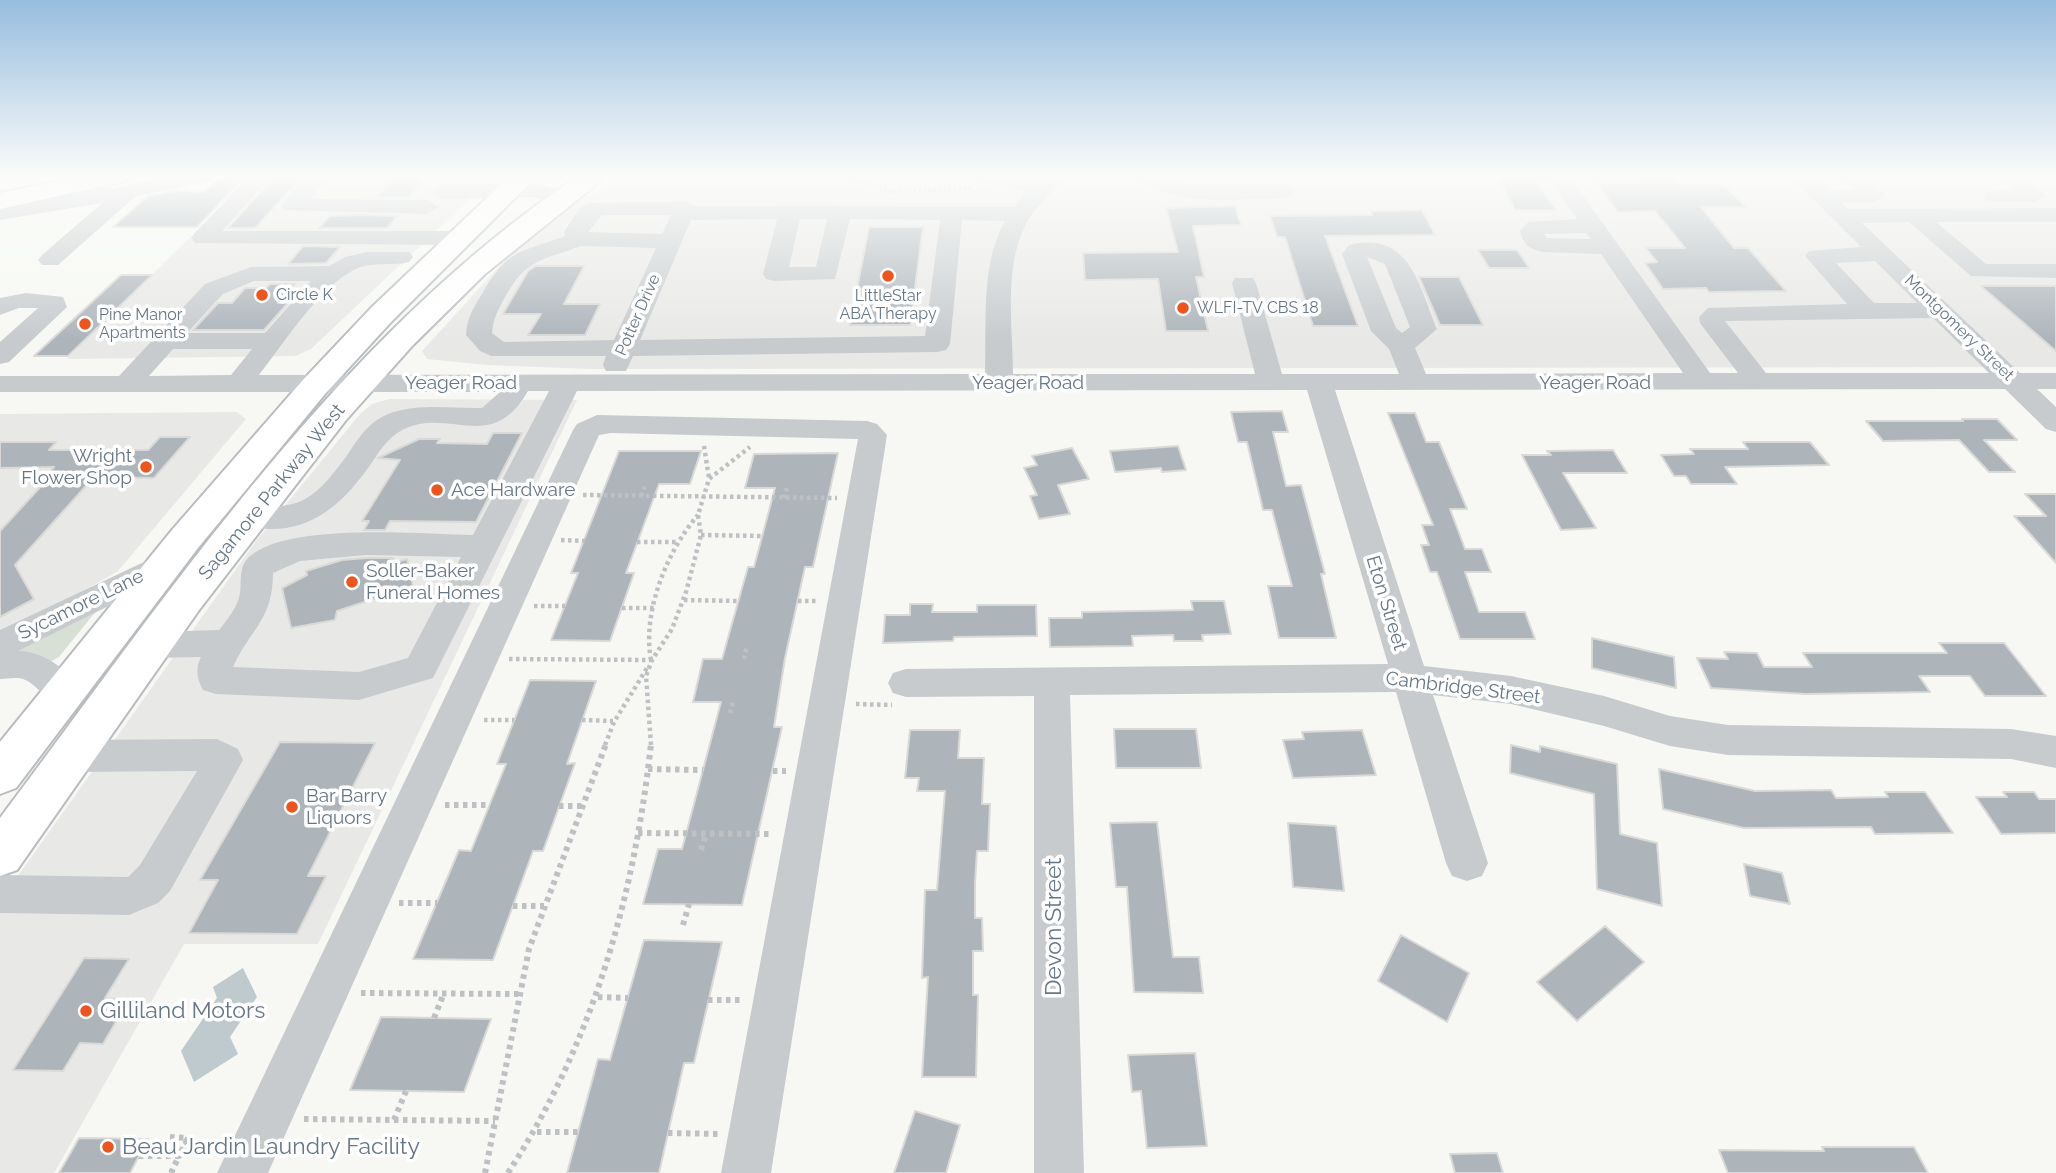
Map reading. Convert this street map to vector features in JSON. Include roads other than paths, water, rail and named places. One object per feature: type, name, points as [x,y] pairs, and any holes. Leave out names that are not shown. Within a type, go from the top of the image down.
[{"type":"main road","name":"Sagamore Parkway West","points":[[0,775],[248,459],[316,383],[468,231]]},
{"type":"main road","name":"Sagamore Parkway West","points":[[0,855],[248,517],[360,383],[457,284],[524,231]]},
{"type":"street","points":[[50,260],[74,231]]},
{"type":"street","points":[[206,231],[202,235],[203,238],[395,238],[451,247]]},
{"type":"street","points":[[395,238],[402,231]]},
{"type":"street","points":[[577,231],[578,239]]},
{"type":"street","name":"Potter Drive","points":[[608,383],[675,231]]},
{"type":"street","points":[[785,231],[775,274],[826,274],[836,231]]},
{"type":"street","points":[[671,241],[578,239],[519,261],[508,270],[480,319],[480,335],[489,345],[500,349],[937,344],[950,231]]},
{"type":"street","points":[[999,383],[1003,261],[1012,231]]},
{"type":"street","points":[[1532,231],[1534,240],[1542,245],[1607,247]]},
{"type":"street","points":[[1596,231],[1703,383]]},
{"type":"street","name":"Montgomery Street","points":[[1857,231],[2056,423]]},
{"type":"street","points":[[1931,231],[1980,271],[2056,271]]},
{"type":"street","points":[[239,383],[314,292],[343,268],[370,239]]},
{"type":"street","points":[[127,383],[214,289],[251,274],[343,268],[451,247]]},
{"type":"street","points":[[1867,311],[1817,260],[1817,256],[1950,247]]},
{"type":"street","points":[[1244,283],[1271,383]]},
{"type":"street","points":[[0,307],[15,301],[54,302],[54,307],[0,356]]},
{"type":"street","points":[[1759,382],[1713,323],[1713,317],[1717,313],[1939,310]]},
{"type":"street","points":[[166,341],[274,341]]},
{"type":"street","points":[[1401,346],[1416,382]]},
{"type":"street","name":"Yeager Road","points":[[0,384],[2056,381]]},
{"type":"street","points":[[248,517],[285,518],[315,509],[332,497],[376,436],[393,423],[412,418],[485,417],[495,414],[508,402],[519,383]]},
{"type":"street","points":[[485,546],[306,547],[274,557],[260,565],[255,575],[258,590],[215,664],[216,680],[352,686],[412,671],[426,660],[485,546],[567,383]]},
{"type":"street","points":[[714,425],[745,383]]},
{"type":"street","name":"Eton Street","points":[[1319,383],[1467,863]]},
{"type":"street","points":[[255,1145],[577,445],[587,430],[597,424],[771,425],[867,429],[873,435],[873,447],[746,1173]]},
{"type":"street","name":"Sycamore Lane","points":[[0,645],[163,565]]},
{"type":"street","points":[[152,645],[229,643]]},
{"type":"street","name":"Sycamore Lane","points":[[0,665],[30,665],[63,692]]},
{"type":"street","name":"Cambridge Street","points":[[905,683],[1409,678],[1511,690],[1604,711],[1670,731],[1728,740],[2011,744],[2056,752]]},
{"type":"street","name":"Devon Street","points":[[1052,681],[1059,1173]]},
{"type":"street","points":[[0,894],[129,895],[143,890],[155,878],[224,760],[217,755],[72,756]]},
{"type":"place","name":"LittleStar ABA Therapy","points":[[888,276]]},
{"type":"place","name":"Circle K","points":[[262,295]]},
{"type":"place","name":"WLFI-TV CBS 18","points":[[1183,308]]},
{"type":"place","name":"Pine Manor Apartments","points":[[85,324]]},
{"type":"place","name":"Wright Flower Shop","points":[[146,467]]},
{"type":"place","name":"Ace Hardware","points":[[437,490]]},
{"type":"place","name":"Soller-Baker Funeral Homes","points":[[352,582]]},
{"type":"place","name":"Bar Barry Liquors","points":[[292,807]]},
{"type":"place","name":"Gilliland Motors","points":[[86,1011]]},
{"type":"place","name":"Beau Jardin Laundry Facility","points":[[108,1147]]}]
